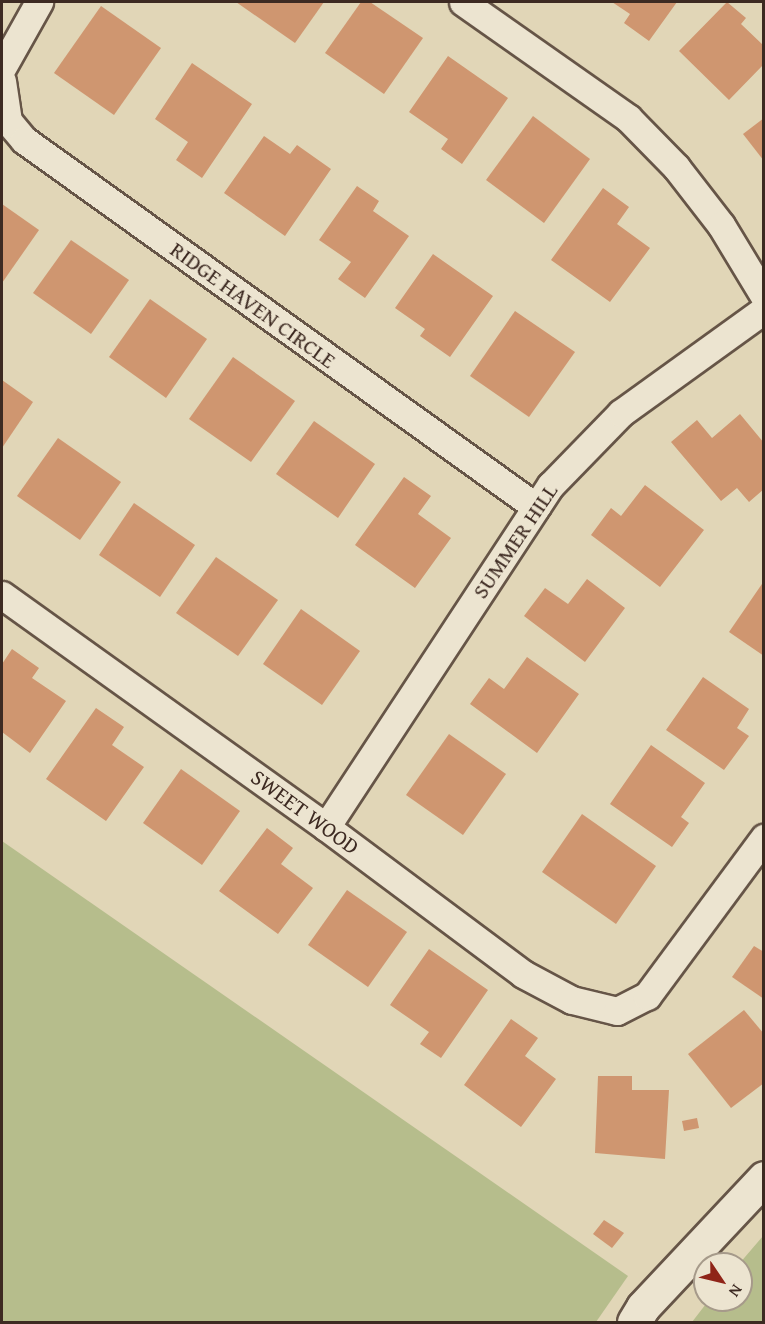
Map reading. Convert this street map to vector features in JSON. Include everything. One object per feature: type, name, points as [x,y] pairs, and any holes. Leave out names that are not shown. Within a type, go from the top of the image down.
[{"type":"street","points":[[2,68],[39,2]]},
{"type":"street","points":[[463,2],[628,118],[676,167],[721,225],[764,296]]},
{"type":"street","name":"RIDGE HAVEN CIRCLE","points":[[2,81],[8,121],[24,140],[536,507]]},
{"type":"street","name":"SUMMER HILL","points":[[326,826],[551,485],[621,413],[764,310]]},
{"type":"street","name":"SWEET WOOD","points":[[2,595],[326,826],[523,974],[572,1000],[617,1011],[647,996],[764,838]]},
{"type":"street","points":[[634,1323],[643,1307],[764,1178]]},
{"type":"green space","points":[[2,841],[628,1276],[596,1322],[2,1322]]},
{"type":"green space","points":[[763,1236],[763,1322],[692,1322],[700,1312],[753,1312],[753,1252],[749,1252]]},
{"type":"building","points":[[236,2],[324,2],[295,43]]},
{"type":"building","points":[[361,2],[370,2],[423,38],[384,94],[325,53]]},
{"type":"building","points":[[612,2],[677,2],[649,41],[624,23],[630,14]]},
{"type":"building","points":[[727,2],[746,18],[741,24],[764,46],[764,64],[729,100],[679,51]]},
{"type":"building","points":[[101,6],[161,48],[114,115],[54,73]]},
{"type":"building","points":[[448,56],[508,98],[462,164],[441,149],[448,139],[409,112]]},
{"type":"building","points":[[192,63],[252,104],[202,178],[176,160],[188,142],[155,119]]},
{"type":"building","points":[[533,116],[590,159],[544,223],[486,180]]},
{"type":"building","points":[[764,118],[764,161],[743,134]]},
{"type":"building","points":[[264,136],[290,154],[297,145],[331,169],[285,236],[224,193]]},
{"type":"building","points":[[357,186],[379,201],[373,211],[409,236],[365,298],[338,279],[351,262],[319,240]]},
{"type":"building","points":[[603,188],[629,207],[617,224],[650,248],[610,302],[551,260]]},
{"type":"building","points":[[2,204],[39,230],[2,283]]},
{"type":"building","points":[[71,240],[129,280],[91,334],[33,293]]},
{"type":"building","points":[[433,254],[493,296],[450,357],[420,336],[425,329],[395,308]]},
{"type":"building","points":[[150,299],[207,339],[166,398],[109,357]]},
{"type":"building","points":[[515,311],[575,352],[529,417],[470,376]]},
{"type":"building","points":[[233,357],[295,401],[251,462],[189,419]]},
{"type":"building","points":[[2,380],[33,402],[2,448]]},
{"type":"building","points":[[740,414],[764,443],[764,489],[749,502],[737,488],[721,501],[671,442],[697,420],[712,438]]},
{"type":"building","points":[[314,421],[375,464],[338,518],[276,474]]},
{"type":"building","points":[[58,438],[121,482],[80,540],[17,496]]},
{"type":"building","points":[[404,477],[431,496],[418,514],[451,538],[415,588],[355,545]]},
{"type":"building","points":[[645,485],[704,530],[660,587],[591,535],[611,508],[621,516]]},
{"type":"building","points":[[134,503],[195,545],[160,597],[99,555]]},
{"type":"building","points":[[216,557],[278,600],[238,656],[176,613]]},
{"type":"building","points":[[587,579],[625,608],[585,662],[524,616],[545,588],[568,604]]},
{"type":"building","points":[[764,581],[764,656],[729,632]]},
{"type":"building","points":[[301,609],[360,651],[322,705],[263,664]]},
{"type":"building","points":[[12,649],[39,668],[32,678],[66,701],[30,753],[2,732],[2,664]]},
{"type":"building","points":[[527,657],[579,694],[537,753],[470,704],[489,678],[504,689]]},
{"type":"building","points":[[703,677],[749,709],[737,728],[749,736],[724,770],[666,730]]},
{"type":"building","points":[[96,708],[124,727],[112,745],[144,767],[106,821],[46,779]]},
{"type":"building","points":[[449,734],[506,774],[463,835],[406,795]]},
{"type":"building","points":[[651,745],[705,783],[681,817],[689,823],[672,847],[610,804]]},
{"type":"building","points":[[181,769],[240,811],[202,865],[143,823]]},
{"type":"building","points":[[582,814],[656,866],[616,924],[542,872]]},
{"type":"building","points":[[267,828],[293,848],[281,864],[313,888],[278,934],[219,891]]},
{"type":"building","points":[[347,890],[407,932],[368,987],[308,945]]},
{"type":"building","points":[[754,946],[764,952],[764,999],[732,977]]},
{"type":"building","points":[[429,949],[488,990],[441,1058],[420,1044],[429,1032],[390,1005]]},
{"type":"building","points":[[744,1010],[764,1034],[764,1083],[731,1108],[688,1054]]},
{"type":"building","points":[[511,1019],[538,1038],[525,1056],[556,1079],[521,1127],[464,1085]]},
{"type":"building","points":[[598,1076],[632,1076],[632,1090],[669,1090],[665,1159],[595,1153]]},
{"type":"building","points":[[697,1118],[699,1128],[684,1131],[682,1121]]},
{"type":"building","points":[[604,1220],[624,1233],[612,1248],[593,1234]]}]
